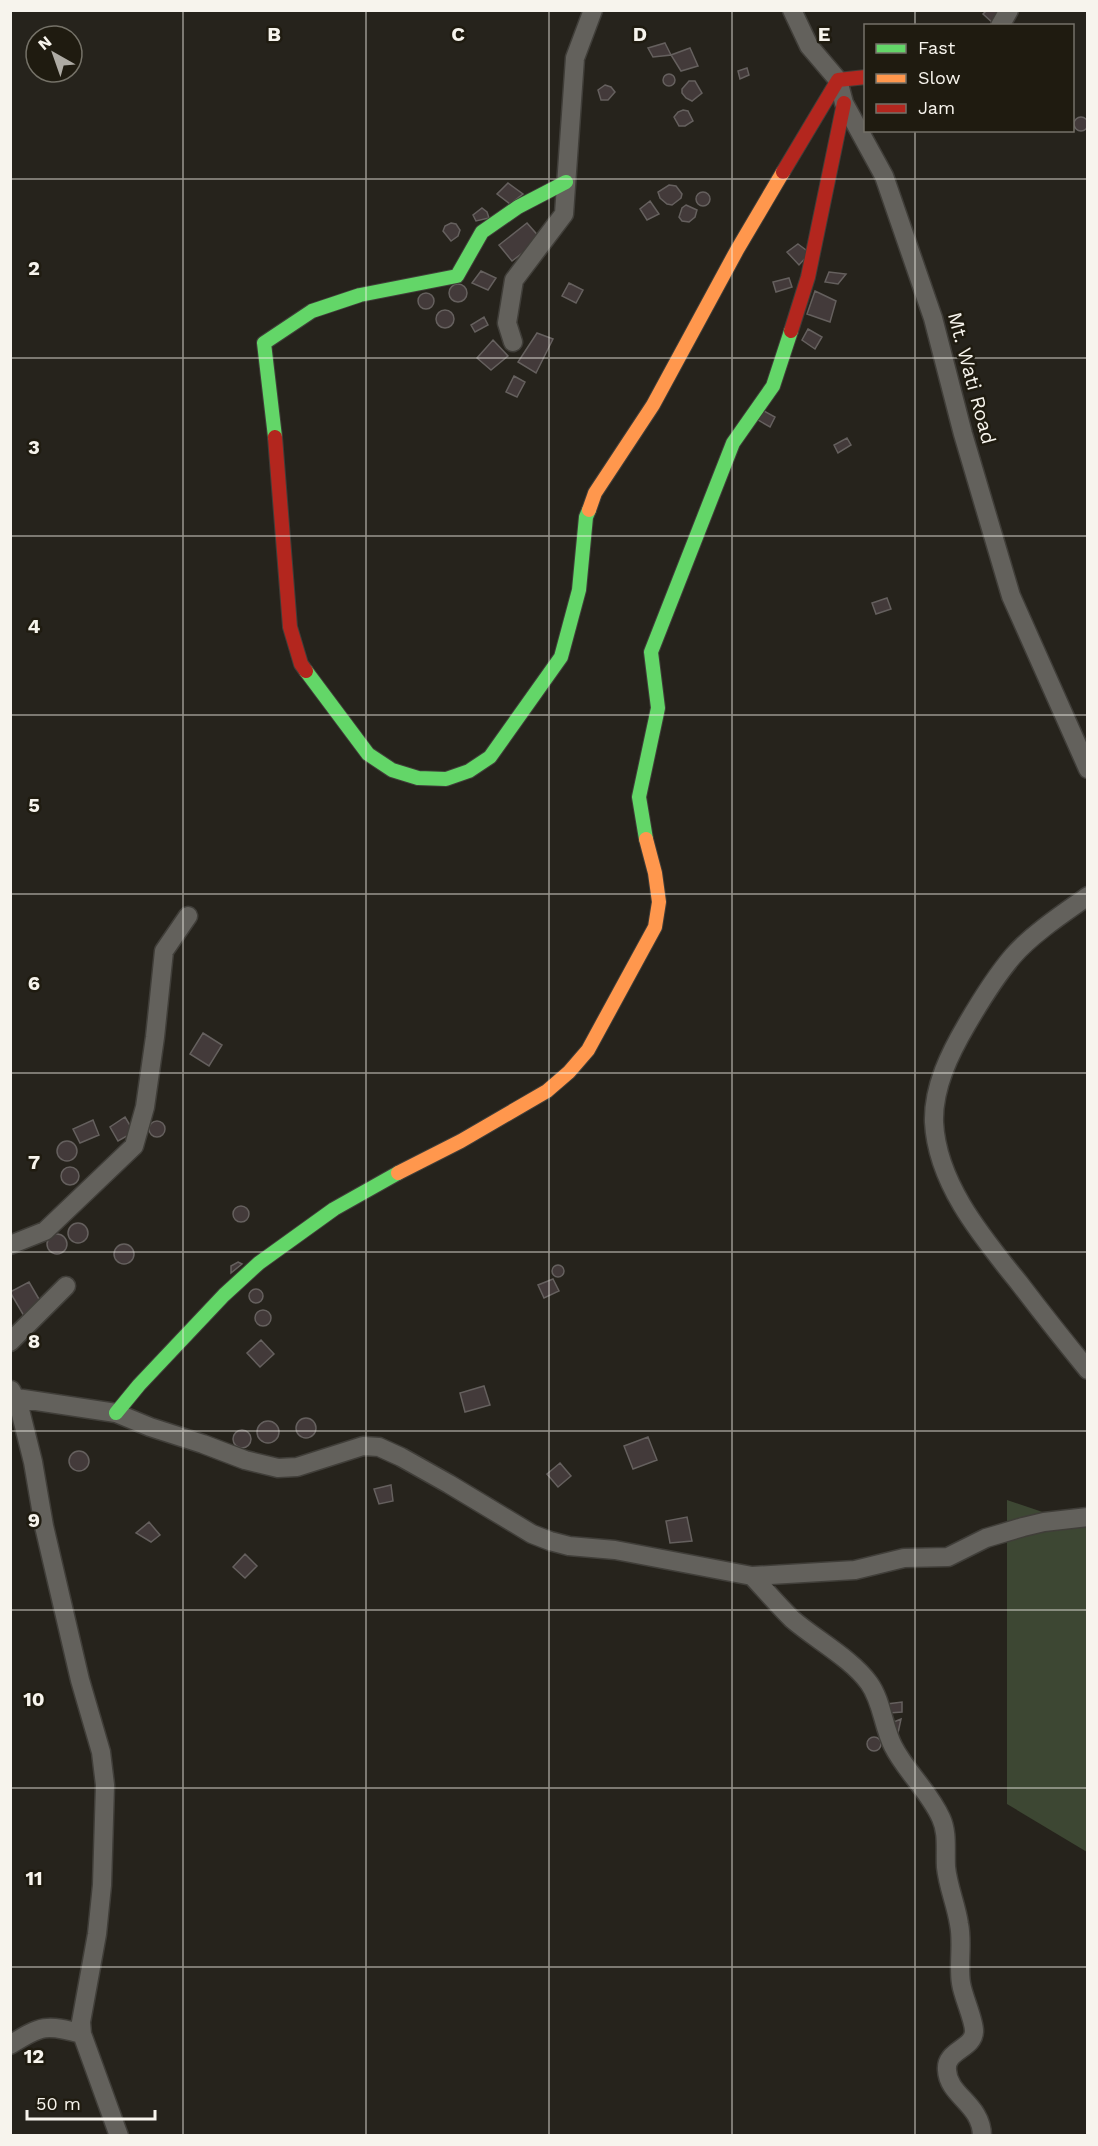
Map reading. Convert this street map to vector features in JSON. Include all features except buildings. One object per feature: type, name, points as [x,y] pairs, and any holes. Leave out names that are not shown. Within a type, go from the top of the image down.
[{"type":"street","points":[[513,342],[507,323],[514,280],[564,214],[575,58],[593,10]]},
{"type":"street","name":"Mt. Wati Road","points":[[792,10],[809,46],[838,80],[844,103],[884,176],[933,318],[963,434],[1011,596],[1081,739],[1088,769]]},
{"type":"street","points":[[1001,24],[1010,10]]},
{"type":"street","points":[[566,182],[518,207],[482,232],[457,276],[360,295],[312,311],[264,344],[279,469],[290,627],[301,664],[368,754],[392,770],[418,778],[446,779],[470,771],[490,757],[561,657],[579,590],[586,517],[595,493],[654,405],[737,250],[838,80],[864,77]]},
{"type":"street","points":[[116,1413],[139,1384],[224,1295],[259,1263],[334,1209],[547,1091],[569,1072],[594,1040],[655,927],[659,902],[639,797],[658,708],[651,652],[733,443],[773,386],[808,277],[844,103]]},
{"type":"street","points":[[1088,896],[1014,954],[984,994],[959,1037],[939,1082],[934,1121],[941,1160],[978,1232],[1088,1370]]},
{"type":"street","points":[[10,1245],[45,1231],[134,1146],[146,1096],[164,951],[188,916]]},
{"type":"street","points":[[10,1342],[66,1286]]},
{"type":"street","points":[[11,1394],[116,1413],[245,1460],[278,1468],[297,1467],[363,1446],[379,1448],[401,1456],[532,1534],[550,1541],[569,1546],[615,1550],[752,1576],[855,1570],[904,1558],[948,1557],[986,1538],[1023,1527],[1088,1517]]},
{"type":"street","points":[[11,1394],[19,1406],[80,1680],[101,1752],[105,1785],[102,1885],[97,1934],[82,2010],[82,2034],[119,2136]]},
{"type":"street","points":[[752,1576],[792,1618],[859,1672],[869,1683],[878,1699],[894,1749],[931,1799],[942,1820],[946,1839],[948,1886],[960,1926],[961,1982],[974,2032],[970,2042],[950,2059],[947,2072],[955,2089],[979,2117],[982,2136]]},
{"type":"street","points":[[10,2044],[43,2026],[64,2028],[82,2034]]},
{"type":"green space","points":[[1007,1500],[1087,1527],[1087,1852],[1007,1804]]},
{"type":"traffic: fast","points":[[275,437],[264,343],[312,311],[360,295],[457,276],[482,232],[518,207],[566,182]]},
{"type":"traffic: fast","points":[[646,839],[639,797],[658,708],[651,652],[733,443],[773,386],[791,331]]},
{"type":"traffic: fast","points":[[306,671],[368,754],[392,770],[418,778],[446,779],[469,771],[490,757],[561,657],[579,590],[586,517],[589,510]]},
{"type":"traffic: fast","points":[[116,1413],[139,1385],[224,1295],[259,1263],[334,1209],[398,1173]]},
{"type":"traffic: slow","points":[[589,510],[595,493],[653,405],[737,250],[783,172]]},
{"type":"traffic: slow","points":[[398,1173],[461,1141],[547,1091],[569,1072],[588,1050],[655,927],[659,902],[655,873],[646,839]]},
{"type":"traffic: jam","points":[[783,172],[838,80],[864,77]]},
{"type":"traffic: jam","points":[[791,331],[808,277],[844,103]]},
{"type":"traffic: jam","points":[[275,437],[290,627],[301,664],[306,671]]}]
